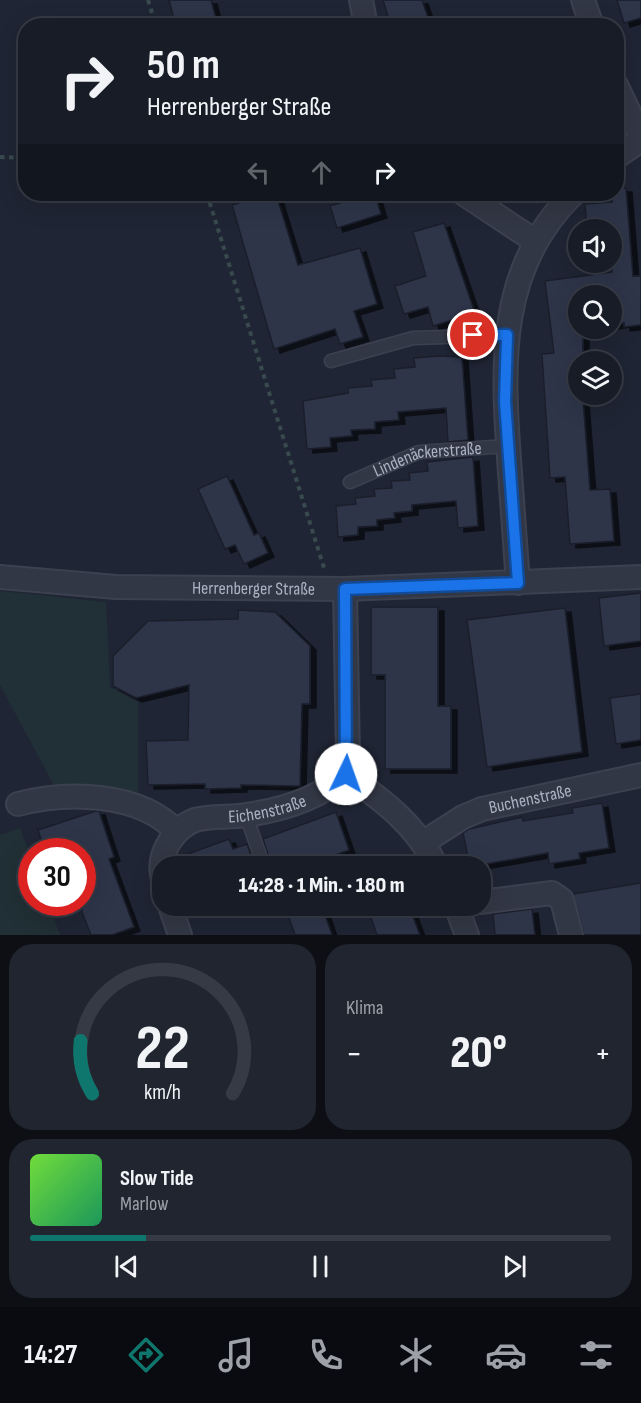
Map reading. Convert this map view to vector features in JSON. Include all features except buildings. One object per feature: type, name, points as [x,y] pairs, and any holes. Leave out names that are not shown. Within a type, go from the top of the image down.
[{"type":"street","points":[[361,0],[364,18]]},
{"type":"street","points":[[583,0],[589,18]]},
{"type":"street","points":[[624,102],[641,139],[624,151]]},
{"type":"street","points":[[475,201],[535,241]]},
{"type":"street","name":"Lindenäckerstraße","points":[[518,583],[508,446],[505,365],[507,335],[512,304],[535,241],[552,216],[566,201]]},
{"type":"street","name":"Herrenberger Straße","points":[[0,578],[116,587],[338,588],[641,577]]},
{"type":"street","points":[[338,588],[346,774],[403,818],[424,842],[431,856]]},
{"type":"street","name":"Eichenstraße","points":[[177,832],[197,820],[246,815],[314,797],[333,787],[346,774]]},
{"type":"street","name":"Buchenstraße","points":[[424,842],[464,817],[482,809],[641,775]]},
{"type":"street","points":[[18,804],[52,796],[114,801],[149,811],[166,820],[177,832],[165,850],[164,856]]},
{"type":"street","points":[[491,901],[552,893],[562,900],[567,912],[571,935]]},
{"type":"street","points":[[173,916],[180,935]]},
{"type":"street","points":[[460,916],[467,935]]},
{"type":"lane","points":[[331,361],[413,338],[507,335]]},
{"type":"lane","name":"Lindenäckerstraße","points":[[350,482],[419,452],[508,446]]},
{"type":"lane","points":[[246,815],[260,856]]},
{"type":"path","points":[[148,0],[154,18]]},
{"type":"path","points":[[0,157],[18,158]]},
{"type":"path","points":[[209,201],[338,588]]},
{"type":"shaded area","points":[[0,591],[106,602],[110,687],[138,702],[138,796],[95,788],[54,785],[0,685]]},
{"type":"shaded area","points":[[20,828],[24,838],[18,838],[18,916],[53,916],[60,935],[0,935],[0,835]]},
{"type":"route","points":[[346,774],[348,682],[345,589],[518,583],[505,401],[507,335],[473,335]]}]
